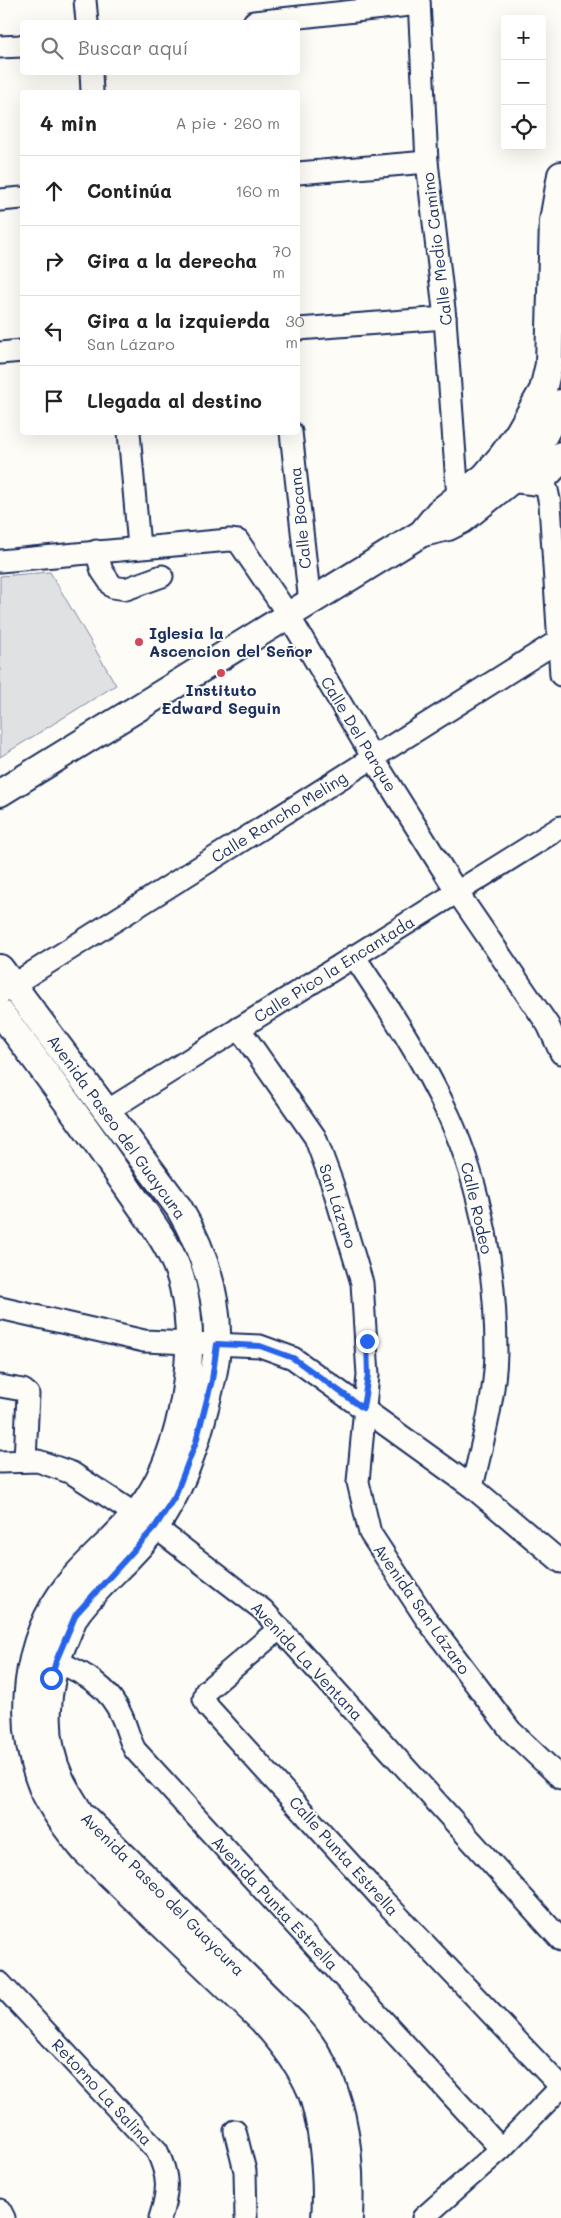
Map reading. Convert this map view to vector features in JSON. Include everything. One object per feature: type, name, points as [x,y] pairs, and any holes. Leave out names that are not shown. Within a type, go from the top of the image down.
[{"type":"main road","points":[[422,533],[439,512],[485,476],[502,456],[519,432],[542,390],[549,364],[553,221],[561,175]]},
{"type":"main road","points":[[0,793],[422,533],[462,520],[524,467],[550,427],[561,403]]},
{"type":"main road","points":[[512,479],[545,493],[554,467],[561,455]]},
{"type":"main road","name":"Avenida Paseo del Guaycura","points":[[4,982],[107,1110],[179,1208],[205,1258],[211,1288],[217,1344],[212,1380],[196,1442],[175,1496],[67,1586],[43,1629],[28,1685],[28,1728],[32,1753],[43,1787],[69,1833],[85,1851],[262,2020],[296,2063],[310,2090],[317,2119],[324,2167],[325,2218]]},
{"type":"main road","name":"Avenida Paseo del Guaycura","points":[[0,1012],[70,1105],[158,1231],[172,1257],[183,1285],[188,1315],[187,1384],[168,1456],[148,1498],[145,1521],[76,1614],[56,1661],[51,1678],[48,1724],[52,1751],[61,1779],[80,1812],[295,2025],[317,2052],[332,2083],[346,2134],[349,2160],[349,2218]]},
{"type":"street","points":[[85,0],[87,20]]},
{"type":"street","points":[[270,20],[419,2]]},
{"type":"street","name":"Calle Medio Camino","points":[[419,2],[426,162],[445,318],[458,498]]},
{"type":"street","points":[[0,47],[20,46]]},
{"type":"street","points":[[91,75],[92,90]]},
{"type":"street","points":[[300,173],[426,162]]},
{"type":"street","points":[[0,200],[20,198]]},
{"type":"street","points":[[300,328],[445,318]]},
{"type":"street","points":[[0,353],[20,351]]},
{"type":"street","points":[[129,435],[139,547]]},
{"type":"street","name":"Calle Bocana","points":[[291,435],[299,610]]},
{"type":"street","points":[[545,493],[561,675]]},
{"type":"street","name":"Calle Del Parque","points":[[0,561],[139,547],[229,540],[238,541],[299,610],[372,758],[457,892],[548,1025],[561,1053]]},
{"type":"street","points":[[96,551],[102,570],[113,587],[126,589],[162,576]]},
{"type":"street","name":"Calle Rancho Meling","points":[[4,982],[372,758],[558,641]]},
{"type":"street","name":"Calle Pico la Encantada","points":[[107,1110],[561,827]]},
{"type":"street","name":"Calle Rodeo","points":[[354,956],[396,1019],[448,1115],[465,1157],[483,1227],[492,1275],[496,1354],[488,1412],[472,1487]]},
{"type":"street","name":"San Lázaro","points":[[239,1028],[315,1137],[332,1183],[362,1283],[368,1375],[363,1408]]},
{"type":"street","points":[[0,1308],[144,1341],[260,1346],[293,1358],[472,1487],[561,1562]]},
{"type":"street","points":[[0,1386],[23,1390],[28,1394],[25,1461]]},
{"type":"street","name":"Avenida San Lázaro","points":[[363,1408],[358,1482],[370,1533],[425,1617],[511,1731],[561,1778]]},
{"type":"street","name":"Avenida La Ventana","points":[[0,1462],[38,1461],[72,1473],[145,1521],[263,1610],[561,1940]]},
{"type":"street","name":"Calle Punta Estrella","points":[[280,1628],[206,1691],[204,1699],[208,1707],[383,1900],[561,2087]]},
{"type":"street","name":"Avenida Punta Estrella","points":[[56,1661],[81,1672],[103,1688],[122,1716],[135,1750],[501,2149]]},
{"type":"street","name":"Retorno La Salina","points":[[0,1983],[156,2151],[166,2170],[166,2198],[160,2218]]},
{"type":"street","points":[[423,2218],[501,2149],[561,2087]]},
{"type":"street","points":[[235,2131],[245,2171],[246,2218]]},
{"type":"street","points":[[0,2210],[4,2218]]},
{"type":"shaded area","points":[[50,572],[116,685],[0,757],[0,576]]},
{"type":"place","name":"Iglesia la Ascencion del Señor","points":[[139,642]]},
{"type":"place","name":"Instituto Edward Seguin","points":[[221,673]]},
{"type":"route","points":[[51,1678],[56,1661],[76,1614],[155,1527],[175,1496],[196,1442],[212,1380],[217,1344],[260,1346],[293,1358],[363,1408],[368,1375],[367,1341]]}]
